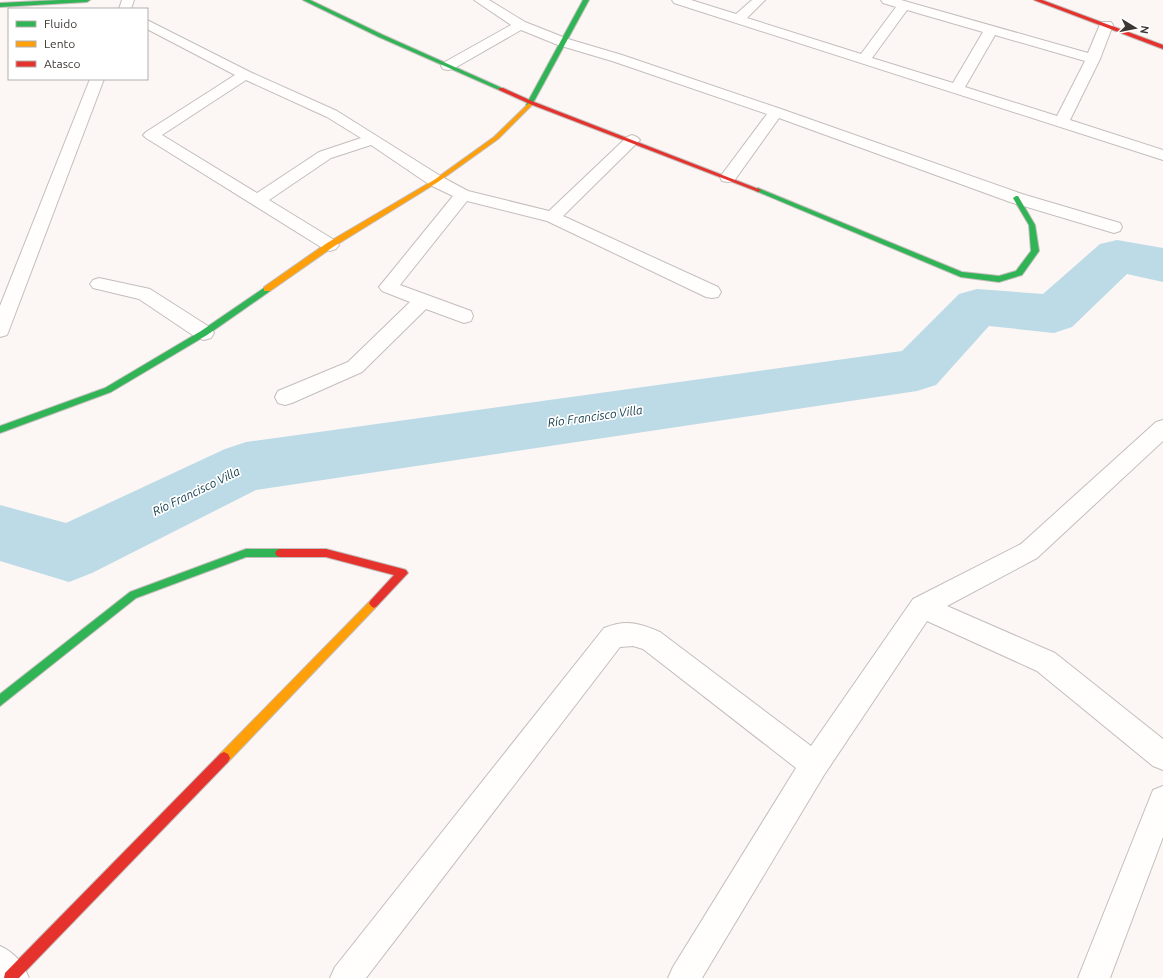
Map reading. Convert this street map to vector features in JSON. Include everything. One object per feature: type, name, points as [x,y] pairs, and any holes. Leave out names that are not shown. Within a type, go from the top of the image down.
[{"type":"street","points":[[0,5],[87,0]]},
{"type":"street","points":[[306,0],[532,103],[728,177],[961,274],[999,279],[1019,273],[1035,251],[1032,225],[1016,198]]},
{"type":"street","points":[[480,0],[520,25],[563,42],[617,58],[776,112],[1016,198],[1114,227]]},
{"type":"street","points":[[0,430],[108,390],[204,333],[330,245],[436,181],[496,138],[532,103],[586,0]]},
{"type":"street","points":[[678,0],[1163,155]]},
{"type":"street","points":[[738,19],[759,0]]},
{"type":"street","points":[[887,0],[1092,59]]},
{"type":"street","points":[[1037,0],[1163,47]]},
{"type":"street","points":[[864,59],[904,5]]},
{"type":"street","points":[[148,25],[245,75],[332,114],[373,138],[436,181],[463,195],[552,217],[712,292]]},
{"type":"street","points":[[448,66],[520,25]]},
{"type":"street","points":[[1062,122],[1092,59],[1106,25]]},
{"type":"street","points":[[957,89],[991,30]]},
{"type":"street","points":[[245,75],[151,134],[330,245]]},
{"type":"street","points":[[0,330],[97,80]]},
{"type":"street","points":[[728,177],[776,112]]},
{"type":"street","points":[[257,201],[325,155],[373,138]]},
{"type":"street","points":[[552,217],[632,140]]},
{"type":"street","points":[[463,195],[388,287],[464,316]]},
{"type":"street","points":[[99,284],[144,294],[204,333]]},
{"type":"street","points":[[284,397],[355,367],[423,300]]},
{"type":"street","points":[[684,978],[814,765],[922,607],[1029,551],[1163,428]]},
{"type":"street","points":[[0,701],[133,595],[246,553],[326,553],[403,573],[9,974]]},
{"type":"street","points":[[922,607],[1046,662],[1163,756]]},
{"type":"street","points":[[346,978],[613,636],[633,634],[651,640],[814,765]]},
{"type":"street","points":[[1094,978],[1163,800]]},
{"type":"waterway","name":"Río Francisco Villa","points":[[0,533],[69,553],[246,467],[917,370],[977,307],[1054,314],[1117,256],[1163,265]]},
{"type":"traffic: fast","points":[[0,5],[87,0]]},
{"type":"traffic: fast","points":[[306,0],[381,36],[501,89]]},
{"type":"traffic: fast","points":[[529,105],[586,0]]},
{"type":"traffic: fast","points":[[758,190],[961,274],[999,279],[1019,273],[1035,251],[1032,225],[1016,198]]},
{"type":"traffic: fast","points":[[0,430],[108,390],[204,333],[267,289]]},
{"type":"traffic: fast","points":[[0,701],[133,595],[246,553],[280,553]]},
{"type":"traffic: slow","points":[[267,289],[330,245],[436,181],[496,138],[529,105]]},
{"type":"traffic: slow","points":[[224,758],[374,603]]},
{"type":"traffic: jam","points":[[1037,0],[1163,47]]},
{"type":"traffic: jam","points":[[501,89],[532,103],[758,190]]},
{"type":"traffic: jam","points":[[280,553],[326,553],[403,573],[374,603]]},
{"type":"traffic: jam","points":[[10,978],[224,758]]}]
